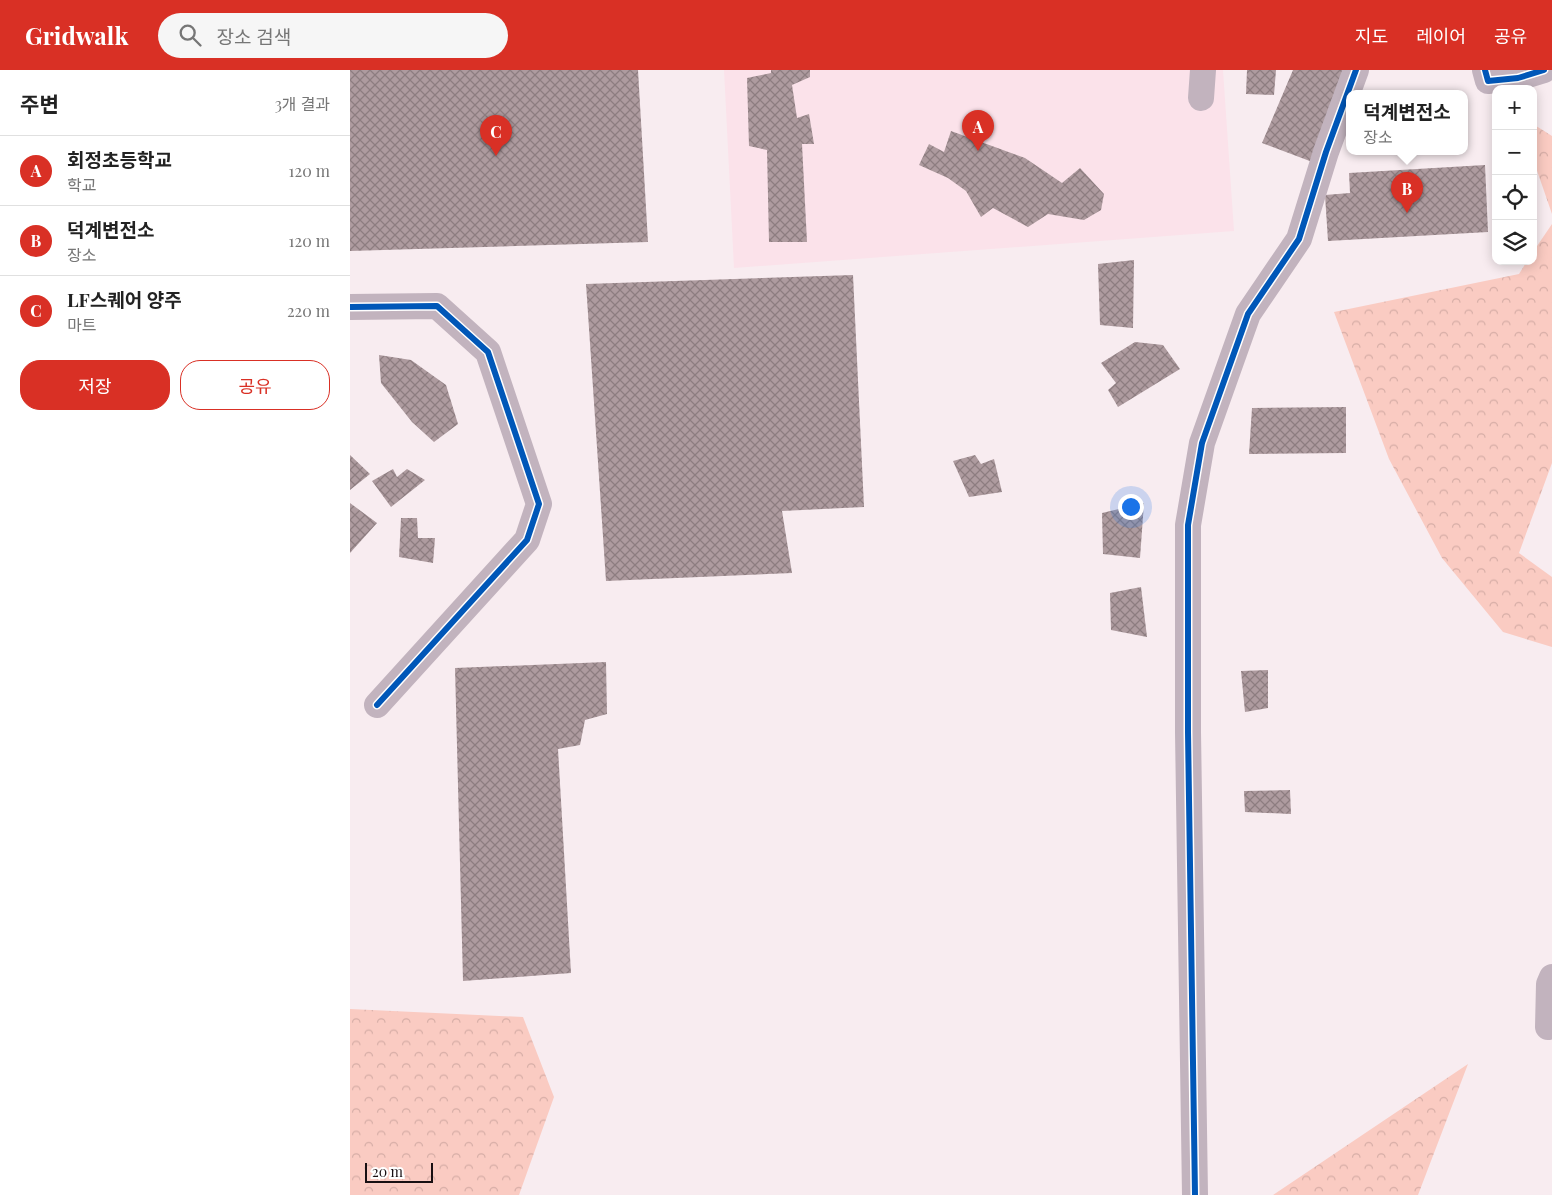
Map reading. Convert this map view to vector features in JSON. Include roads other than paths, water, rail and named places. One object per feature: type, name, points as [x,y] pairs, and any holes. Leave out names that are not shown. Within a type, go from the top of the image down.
[{"type":"street","points":[[1201,98],[1202,70]]},
{"type":"street","points":[[1349,90],[1356,70]]},
{"type":"street","points":[[1485,70],[1488,80],[1518,78],[1544,70]]},
{"type":"street","points":[[1194,1195],[1188,732],[1188,526],[1202,443],[1248,314],[1299,240],[1326,152],[1346,97]]},
{"type":"street","points":[[350,307],[437,306],[488,352],[539,504],[527,540],[377,705]]},
{"type":"street","points":[[1548,1027],[1548,999],[1552,977]]},
{"type":"place","name":"회정초등학교","points":[[978,151]]},
{"type":"place","name":"LF스퀘어 양주","points":[[496,156]]},
{"type":"place","name":"덕계변전소","points":[[1407,213]]}]
